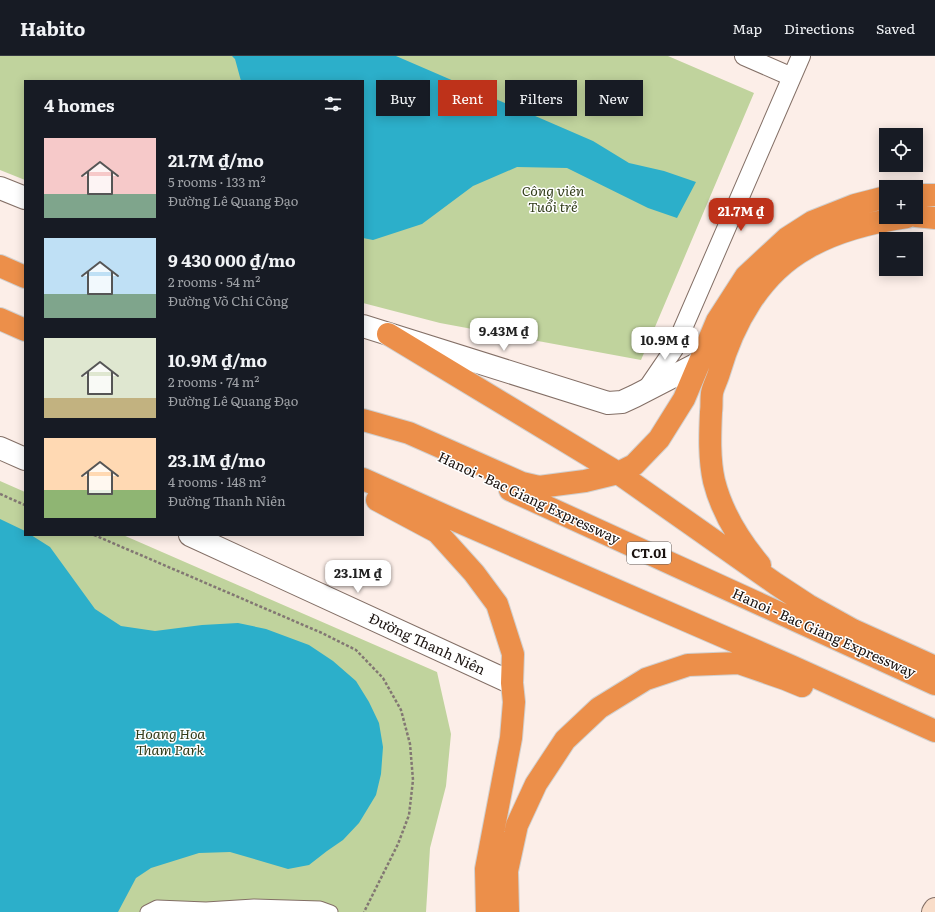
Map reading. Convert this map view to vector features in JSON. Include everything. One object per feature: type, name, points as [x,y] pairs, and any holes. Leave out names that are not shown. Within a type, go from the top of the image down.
[{"type":"highway","points":[[923,195],[935,195]]},
{"type":"highway","points":[[364,420],[410,433],[522,483],[539,487],[585,481],[618,473],[634,465],[659,439],[684,399],[717,321],[746,276],[787,238],[812,222],[855,205],[879,199]]},
{"type":"highway","points":[[923,217],[935,218]]},
{"type":"highway","points":[[776,584],[748,551],[727,518],[714,480],[710,446],[712,394],[732,335],[753,298],[770,278],[789,261],[807,248],[842,232],[879,222]]},
{"type":"highway","points":[[0,266],[24,277]]},
{"type":"highway","points":[[0,319],[24,330]]},
{"type":"highway","points":[[388,334],[618,473],[808,605],[853,630],[935,666]]},
{"type":"highway","name":"Hanoi - Bac Giang Expressway","points":[[364,423],[935,684]]},
{"type":"highway","points":[[364,479],[791,666],[935,731]]},
{"type":"highway","points":[[364,495],[437,532],[474,573],[497,604],[513,654],[512,683],[514,702],[511,738],[486,869],[487,912]]},
{"type":"highway","points":[[508,912],[506,871],[517,825],[536,784],[565,740],[599,708],[646,679],[688,665],[739,663],[785,679],[908,734],[935,741]]},
{"type":"street","points":[[744,56],[792,77]]},
{"type":"street","points":[[646,390],[674,349],[801,56]]},
{"type":"street","points":[[0,188],[24,198]]},
{"type":"street","points":[[364,326],[608,403],[622,402],[699,363]]},
{"type":"street","points":[[0,448],[24,459]]},
{"type":"street","name":"Đường Thanh Niên","points":[[192,536],[512,683]]},
{"type":"street","points":[[147,912],[157,906],[206,910],[254,906],[320,908],[330,912]]},
{"type":"path","points":[[0,494],[24,505]]},
{"type":"path","points":[[96,536],[322,633],[356,650],[383,678],[401,710],[410,744],[413,780],[409,815],[398,844],[364,912]]},
{"type":"green space","name":"Công viên Tuổi trẻ","points":[[0,56],[668,56],[754,93],[641,360],[440,323],[364,303],[364,80],[24,80],[24,180],[0,170]]},
{"type":"green space","name":"Hoang Hoa Tham Park","points":[[0,481],[24,492],[24,536],[125,536],[437,672],[451,734],[446,786],[430,848],[426,912],[0,912]]},
{"type":"water","points":[[232,56],[396,56],[452,80],[438,80],[438,116],[497,116],[497,100],[505,103],[505,116],[535,116],[593,141],[629,163],[664,171],[696,182],[677,218],[648,208],[567,168],[517,167],[473,186],[422,224],[373,240],[364,238],[364,80],[241,80],[235,59]]},
{"type":"water","name":"Hoang Hoa Tham Park","points":[[0,519],[24,531],[24,536],[33,536],[50,547],[95,609],[121,626],[155,631],[202,625],[238,623],[266,629],[309,645],[333,661],[356,681],[369,702],[379,723],[383,747],[381,774],[376,795],[359,823],[343,840],[309,865],[288,869],[230,852],[199,853],[151,868],[136,878],[118,912],[0,912]]}]
